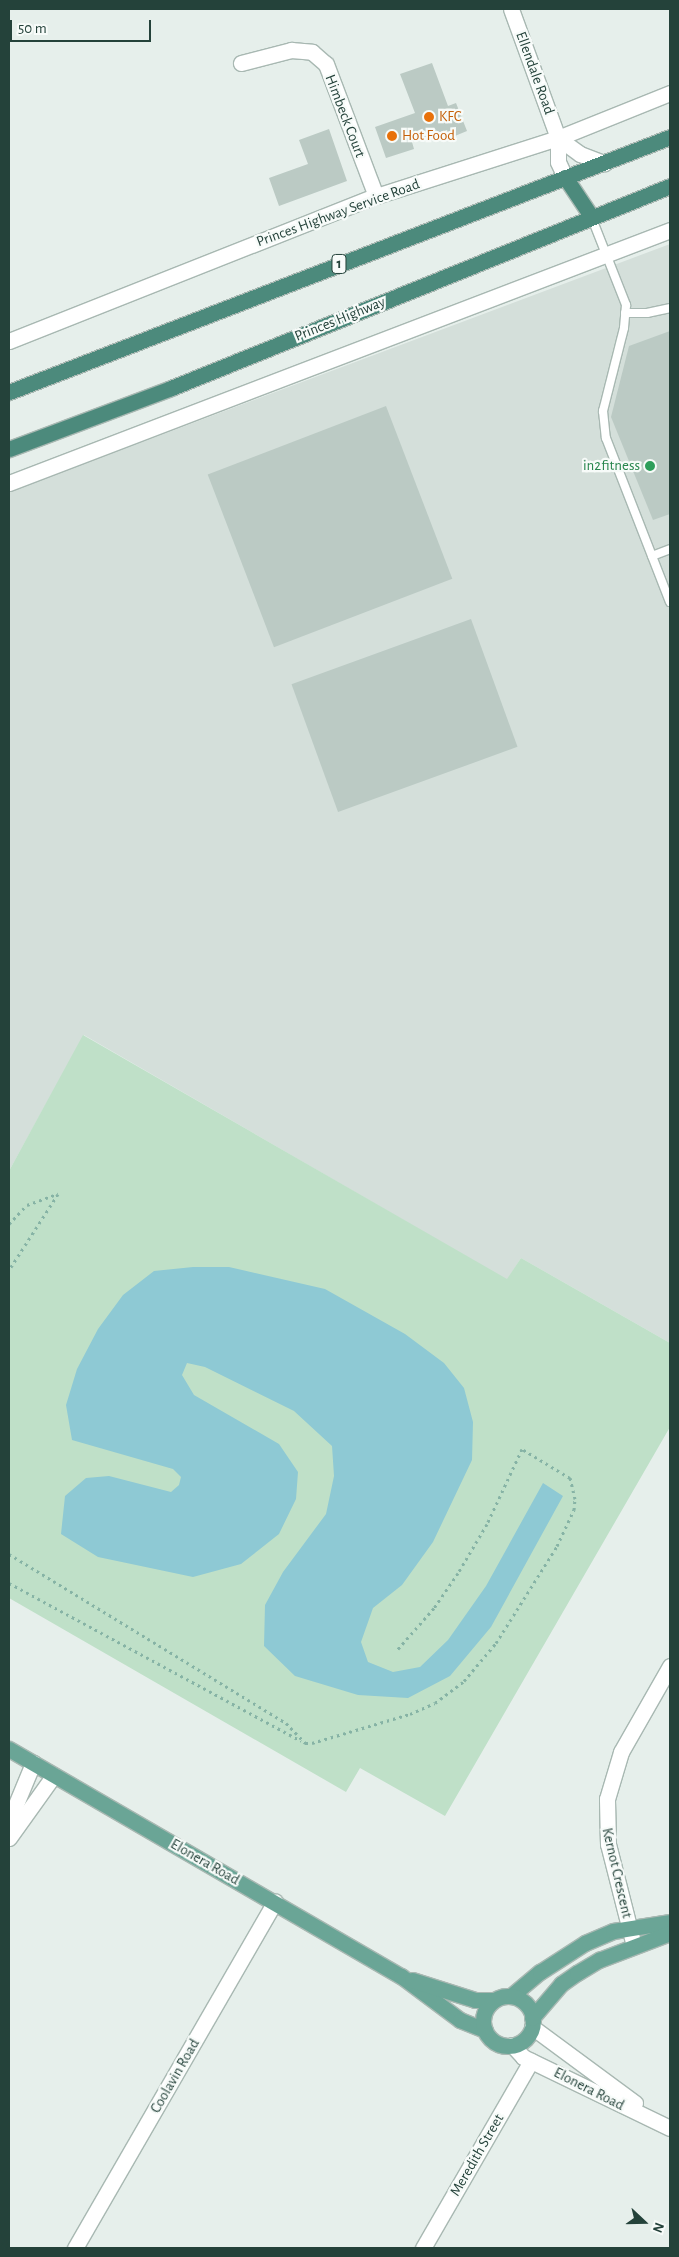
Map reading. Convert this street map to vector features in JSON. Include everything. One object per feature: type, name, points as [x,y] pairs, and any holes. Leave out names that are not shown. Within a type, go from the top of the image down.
[{"type":"highway","name":"1","points":[[9,392],[670,138]]},
{"type":"highway","points":[[565,177],[591,216]]},
{"type":"highway","name":"Princes Highway","points":[[9,449],[171,388],[591,216],[670,186]]},
{"type":"main road","name":"Elonera Road","points":[[9,1749],[401,1976],[438,2006],[460,2020],[485,2030]]},
{"type":"main road","points":[[670,1922],[630,1928],[585,1944],[540,1972],[511,1996],[494,2000],[484,2014],[485,2030],[496,2042],[512,2045],[527,2037],[532,2023],[561,1984],[577,1972],[634,1946],[670,1933]]},
{"type":"main road","name":"Elonera Road","points":[[401,1976],[459,1996],[494,2000]]},
{"type":"main road","points":[[511,1996],[525,2003],[532,2023]]},
{"type":"street","name":"Ellendale Road","points":[[511,9],[558,138],[558,162],[565,177]]},
{"type":"street","name":"Himbeck Court","points":[[241,63],[291,50],[312,52],[326,64],[376,196]]},
{"type":"street","name":"Princes Highway Service Road","points":[[9,341],[376,196],[558,138],[670,93]]},
{"type":"street","points":[[558,138],[580,154],[604,163]]},
{"type":"street","points":[[9,483],[670,230]]},
{"type":"street","name":"Kernot Crescent","points":[[634,1946],[608,1844],[607,1799],[621,1752],[670,1666]]},
{"type":"street","points":[[9,1820],[33,1763]]},
{"type":"street","points":[[9,1838],[54,1775]]},
{"type":"street","name":"Coolavin Road","points":[[74,2248],[275,1902]]},
{"type":"street","name":"Elonera Road","points":[[532,2023],[670,2128]]},
{"type":"street","name":"Elonera Road","points":[[512,2045],[517,2053],[531,2061],[670,2128]]},
{"type":"street","name":"Meredith Street","points":[[423,2248],[531,2061]]},
{"type":"lane","points":[[591,216],[608,254],[626,305],[603,411],[606,438],[670,602]]},
{"type":"lane","points":[[625,313],[647,313],[670,308]]},
{"type":"lane","points":[[652,556],[670,549]]},
{"type":"path","points":[[9,1224],[28,1205],[58,1194],[9,1270]]},
{"type":"path","points":[[9,1583],[305,1743],[330,1740],[410,1714],[435,1703],[464,1681],[496,1643],[557,1546],[574,1510],[575,1499],[570,1478],[522,1449],[491,1516],[458,1572],[434,1608],[398,1649]]},
{"type":"path","points":[[9,1554],[286,1723],[305,1743]]},
{"type":"shaded area","points":[[670,244],[670,1343],[521,1258],[507,1280],[84,1035],[9,1171],[9,492]]},
{"type":"green space","points":[[83,1035],[507,1279],[521,1258],[670,1343],[670,1427],[445,1816],[360,1768],[346,1792],[9,1598],[9,1171]]},
{"type":"water","points":[[193,1267],[229,1267],[325,1289],[405,1334],[444,1363],[464,1388],[473,1422],[472,1460],[433,1542],[402,1585],[373,1608],[361,1642],[368,1662],[393,1672],[420,1667],[448,1640],[486,1586],[543,1483],[563,1496],[491,1627],[450,1676],[408,1698],[358,1695],[295,1676],[264,1646],[265,1605],[283,1572],[326,1514],[334,1476],[332,1446],[294,1411],[205,1367],[187,1363],[182,1375],[194,1395],[279,1444],[298,1472],[296,1499],[279,1534],[241,1564],[193,1577],[98,1557],[61,1534],[65,1496],[86,1478],[109,1476],[171,1492],[179,1485],[181,1477],[173,1469],[72,1440],[66,1405],[77,1369],[98,1329],[123,1295],[154,1271]]},
{"type":"building","points":[[432,63],[448,106],[456,103],[467,131],[450,138],[447,130],[412,142],[414,149],[386,158],[375,127],[415,113],[400,74]]},
{"type":"building","points":[[329,129],[347,181],[279,206],[269,178],[308,164],[299,140]]},
{"type":"building","name":"in2fitness","points":[[670,331],[670,514],[653,520],[611,417],[629,346]]},
{"type":"building","points":[[386,406],[452,579],[274,647],[208,474]]},
{"type":"building","points":[[471,619],[518,747],[338,812],[292,684]]},
{"type":"place","name":"KFC","points":[[429,117]]},
{"type":"place","name":"Hot Food","points":[[392,136]]},
{"type":"place","name":"in2fitness","points":[[650,466]]}]
